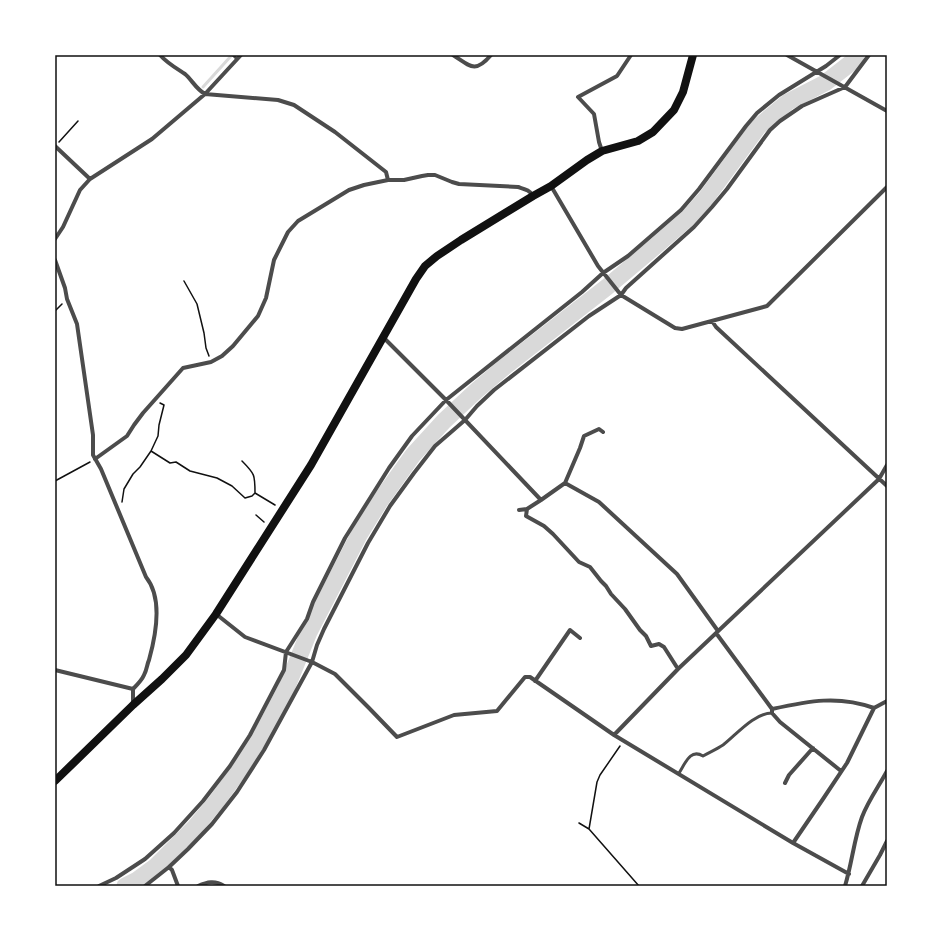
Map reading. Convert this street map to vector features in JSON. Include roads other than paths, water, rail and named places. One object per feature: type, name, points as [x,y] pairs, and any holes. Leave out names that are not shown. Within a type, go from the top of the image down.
[{"type":"main road","points":[[55,781],[162,679],[186,654],[216,614],[311,465],[416,279],[425,266],[461,240],[551,186],[602,151],[638,140],[653,132],[674,110],[683,92],[693,55]]},
{"type":"street","points":[[160,55],[167,63],[186,75],[200,91],[205,94],[278,100],[294,105],[335,132],[370,158],[386,172],[388,180]]},
{"type":"street","points":[[453,55],[469,66],[476,67],[485,62],[491,55]]},
{"type":"street","points":[[602,151],[594,114],[578,97],[617,76],[631,55]]},
{"type":"street","points":[[787,55],[887,111]]},
{"type":"street","points":[[99,886],[116,878],[144,859],[174,833],[203,801],[230,766],[250,735],[284,670],[286,652],[307,619],[313,602],[345,538],[389,468],[412,436],[448,402],[603,273],[628,256],[681,210],[699,189],[757,113],[779,95],[817,72],[840,55]]},
{"type":"street","points":[[144,886],[169,867],[188,849],[212,824],[237,792],[264,750],[312,662],[324,629],[368,543],[390,506],[435,446],[465,420],[494,390],[626,288],[694,226],[727,189],[770,130],[802,106],[844,88],[869,55]]},
{"type":"street","points":[[55,239],[63,228],[80,190],[90,179],[152,139],[205,94],[239,57]]},
{"type":"street","points":[[56,146],[90,179]]},
{"type":"street","points":[[95,459],[128,436],[134,425],[183,368],[211,362],[222,356],[233,346],[258,316],[266,298],[274,260],[288,232],[298,221],[349,190],[388,180],[404,180],[435,175],[459,184],[518,187],[526,189],[532,193],[533,196]]},
{"type":"street","points":[[551,186],[603,273],[619,293],[675,328],[682,329],[767,306],[887,186]]},
{"type":"street","points":[[55,260],[66,288],[67,299],[77,324],[93,435],[93,455],[101,469],[146,577],[153,588],[157,604],[154,641],[145,674],[133,689],[133,705]]},
{"type":"street","points":[[712,321],[716,327],[887,486]]},
{"type":"street","points":[[383,337],[448,402],[541,500]]},
{"type":"street","points":[[519,510],[527,508],[541,500],[564,483],[584,436],[599,429],[603,432]]},
{"type":"street","points":[[614,734],[678,669],[879,479],[887,465]]},
{"type":"street","points":[[564,483],[599,502],[678,574],[780,722],[841,771]]},
{"type":"street","points":[[527,508],[526,516],[544,526],[579,562],[590,567],[646,636],[651,646],[659,644],[664,647],[678,669]]},
{"type":"street","points":[[216,614],[245,637],[312,662],[335,674],[397,737],[454,715],[497,711],[525,678],[530,677],[614,734],[793,843],[848,874]]},
{"type":"street","points":[[535,681],[570,630],[580,638]]},
{"type":"street","points":[[55,670],[133,689]]},
{"type":"street","points":[[772,711],[807,701],[834,700],[862,703],[874,708]]},
{"type":"street","points":[[793,843],[824,799],[850,757],[874,708],[887,701]]},
{"type":"street","points":[[785,783],[789,775],[813,748]]},
{"type":"street","points":[[845,886],[857,832],[864,811],[887,771]]},
{"type":"street","points":[[862,886],[887,840]]},
{"type":"street","points":[[169,867],[172,870],[178,886]]},
{"type":"street","points":[[198,886],[208,882],[216,882],[224,886]]},
{"type":"lane","points":[[233,55],[239,57]]},
{"type":"lane","points":[[679,773],[690,756],[695,753],[699,753],[703,756],[711,752],[722,745],[744,726],[772,711]]},
{"type":"waterway","points":[[125,886],[137,880],[156,866],[195,827],[238,772],[266,727],[286,689],[309,632],[359,535],[380,501],[413,455],[444,421],[476,391],[607,287],[688,218],[706,198],[758,127],[788,102],[825,83],[852,62],[856,55]]},
{"type":"waterway","points":[[203,87],[231,56]]}]
